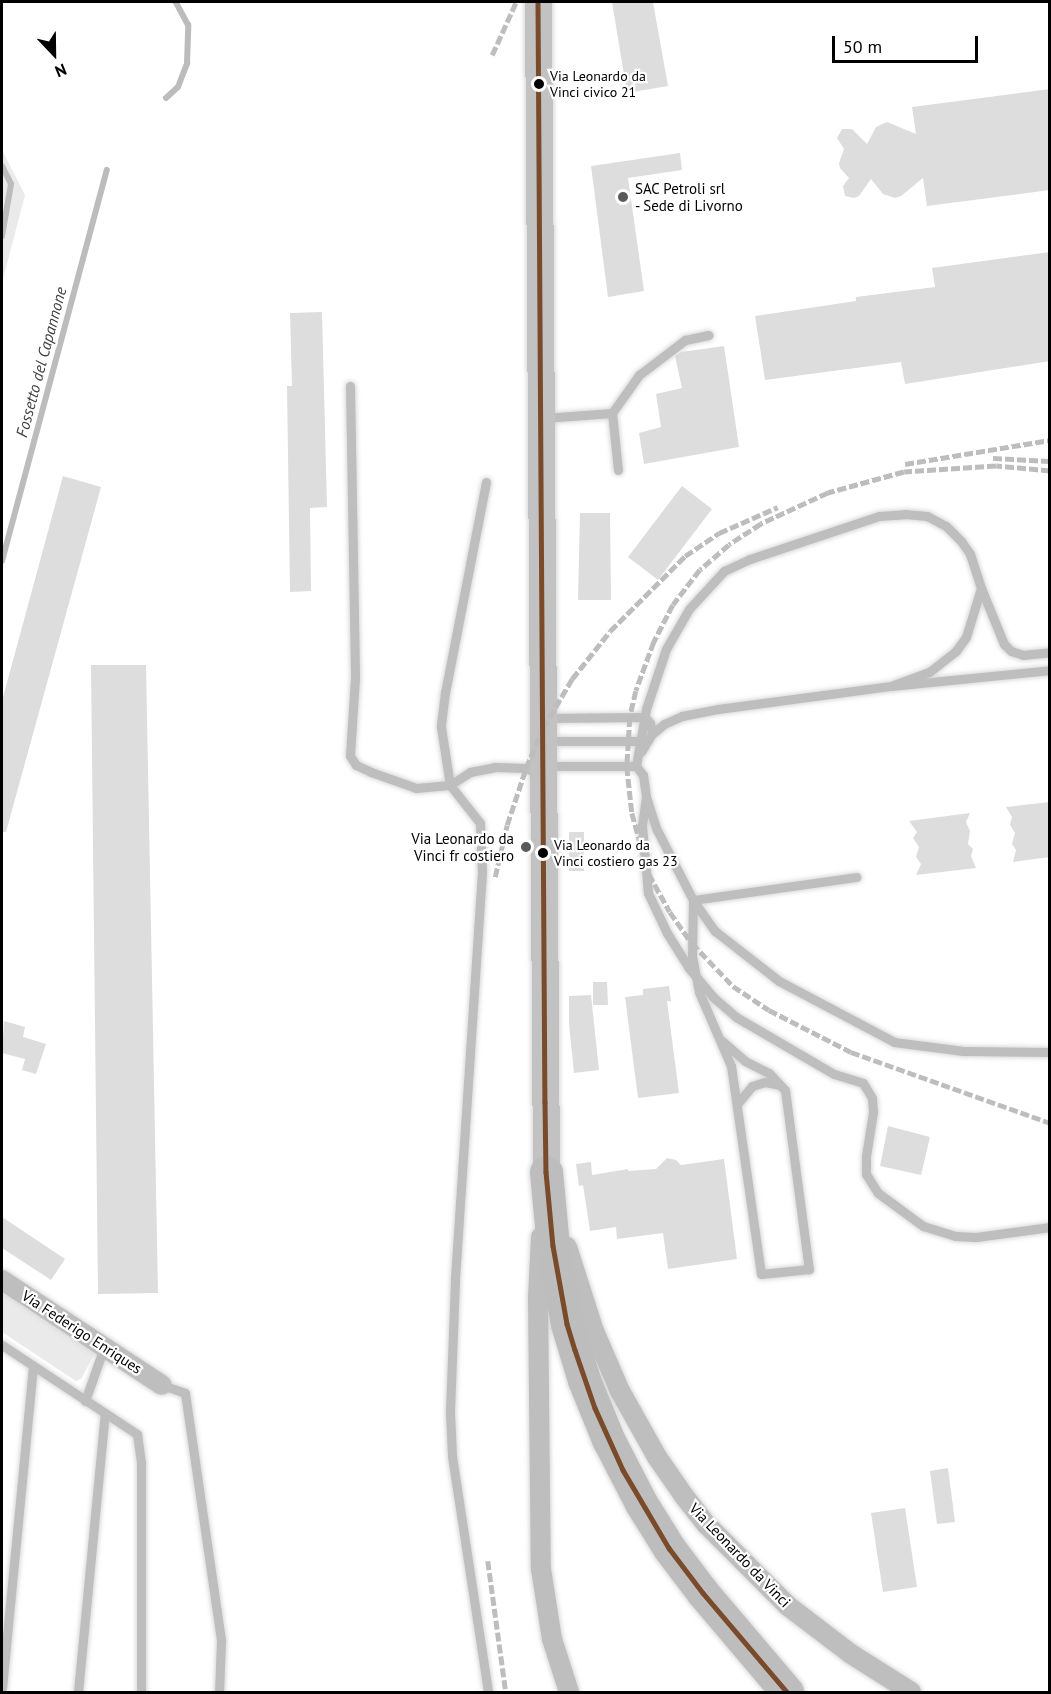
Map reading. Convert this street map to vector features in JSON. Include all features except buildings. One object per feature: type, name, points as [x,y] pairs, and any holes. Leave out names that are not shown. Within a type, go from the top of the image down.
[{"type":"highway","points":[[546,1172],[553,1246],[567,1324],[584,1380],[608,1439],[641,1503],[669,1548],[703,1593],[787,1692]]},
{"type":"main road","name":"Via Leonardo da Vinci","points":[[538,2],[546,1172]]},
{"type":"street","name":"Via Leonardo da Vinci","points":[[546,1172],[538,1298],[541,1569],[552,1639],[569,1692]]},
{"type":"street","name":"Via Leonardo da Vinci","points":[[546,1172],[594,1331],[625,1401],[657,1457],[684,1496],[707,1525],[788,1606],[851,1654],[911,1692]]},
{"type":"street","name":"Via Federigo Enriques","points":[[2,1280],[162,1384]]},
{"type":"lane","points":[[618,470],[612,413],[639,375],[685,340],[708,335]]},
{"type":"lane","points":[[350,386],[355,678],[350,756],[356,765],[417,788],[450,785],[470,772],[495,767],[526,768],[543,750],[645,717]]},
{"type":"lane","points":[[542,418],[612,413]]},
{"type":"lane","points":[[486,482],[445,692],[441,727],[450,785],[480,823],[482,872],[455,1281],[450,1413],[452,1456],[488,1692]]},
{"type":"lane","points":[[636,766],[643,743],[645,717],[663,657],[680,622],[714,580],[737,564],[879,516],[905,514],[927,516],[946,526],[970,554],[1004,644],[1011,651],[1023,655],[1050,652]]},
{"type":"lane","points":[[891,686],[928,672],[956,651],[966,637],[981,588]]},
{"type":"lane","points":[[543,750],[643,743],[664,724],[691,714],[891,686],[1050,670]]},
{"type":"lane","points":[[645,717],[650,723],[652,734]]},
{"type":"lane","points":[[543,750],[636,766],[643,775],[646,796],[657,830],[693,900],[716,931],[779,981],[894,1042],[963,1051],[1050,1052]]},
{"type":"lane","points":[[646,796],[642,826],[648,893],[667,933],[713,997],[736,1017],[834,1074],[863,1083],[872,1098],[873,1112],[866,1156],[866,1174],[878,1193],[923,1226],[955,1236],[976,1237],[1050,1227]]},
{"type":"lane","points":[[693,900],[856,877]]},
{"type":"lane","points":[[693,900],[692,957],[699,992],[731,1066],[761,1274],[809,1269],[790,1119],[784,1090],[769,1073],[745,1061],[722,1041]]},
{"type":"lane","points":[[737,1104],[752,1086],[765,1082],[780,1084]]},
{"type":"lane","points":[[2,1345],[137,1434],[141,1464],[141,1692]]},
{"type":"lane","points":[[85,1401],[104,1347]]},
{"type":"lane","points":[[2,1688],[33,1367]]},
{"type":"lane","points":[[162,1384],[185,1392],[220,1641],[219,1692]]},
{"type":"lane","points":[[78,1692],[105,1413]]},
{"type":"shaded area","points":[[2,150],[25,195],[2,283]]},
{"type":"shaded area","points":[[2,1292],[95,1353],[81,1379],[76,1381],[2,1332]]},
{"type":"waterway","points":[[166,98],[178,87],[187,63],[188,25],[176,2]]},
{"type":"waterway","points":[[2,166],[11,184],[2,236]]},
{"type":"waterway","name":"Fossetto del Capannone","points":[[2,561],[107,170]]},
{"type":"railway","points":[[492,55],[516,2]]},
{"type":"railway","points":[[905,464],[1050,440]]},
{"type":"railway","points":[[993,458],[1050,461]]},
{"type":"railway","points":[[1050,471],[996,466],[904,472],[828,493],[761,524],[729,545],[700,570],[673,605],[654,642],[636,691],[630,718],[627,767],[632,813],[649,874],[670,912],[692,943],[733,986],[769,1010],[851,1052],[1050,1123]]},
{"type":"railway","points":[[495,877],[507,825],[526,768],[543,728],[572,679],[610,631],[685,556],[719,533],[778,507]]},
{"type":"railway","points":[[488,1561],[506,1692]]},
{"type":"transit line","points":[[538,2],[545,1102],[546,1172],[553,1246],[567,1324],[575,1350],[595,1408],[623,1470],[669,1548],[703,1593],[787,1692]]},
{"type":"place","name":"Via Leonardo da Vinci civico 21","points":[[539,84]]},
{"type":"place","name":"SAC Petroli srl - Sede di Livorno","points":[[623,197]]},
{"type":"place","name":"Via Leonardo da Vinci fr costiero","points":[[526,847]]},
{"type":"place","name":"Via Leonardo da Vinci costiero gas 23","points":[[543,853]]}]
